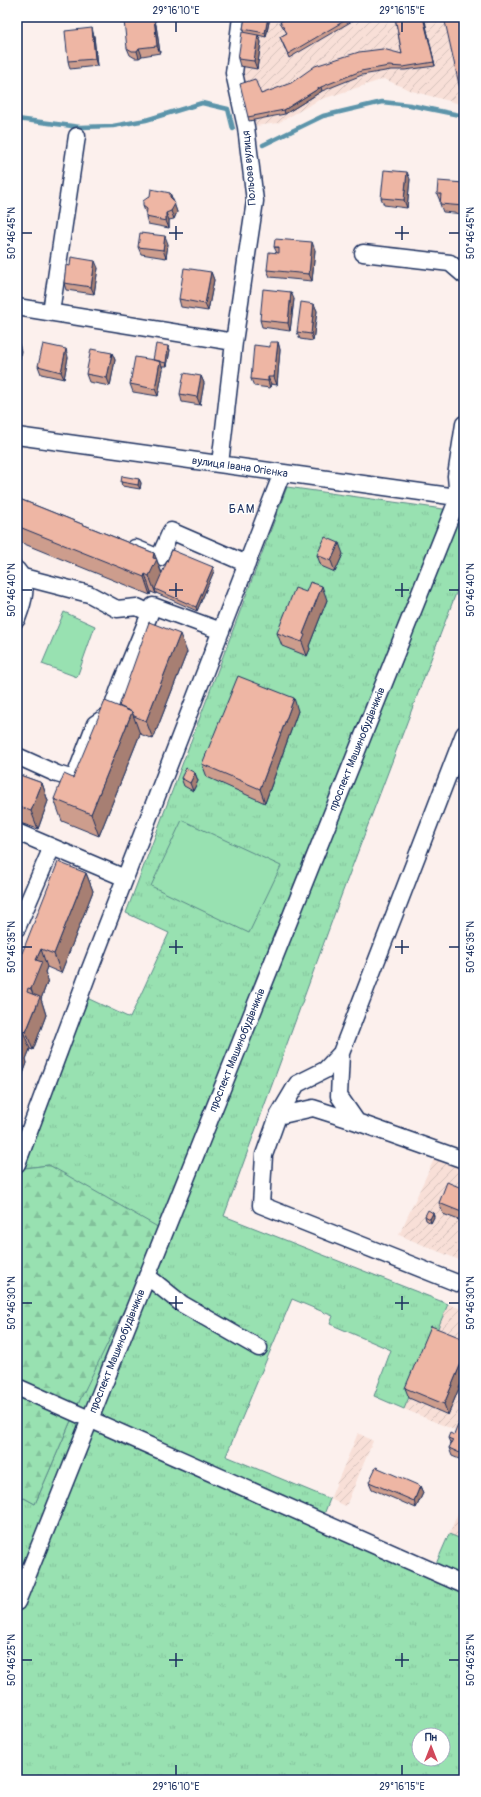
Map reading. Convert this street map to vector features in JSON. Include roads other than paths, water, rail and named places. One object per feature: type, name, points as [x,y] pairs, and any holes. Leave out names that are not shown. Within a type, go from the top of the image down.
[{"type":"street","name":"Польова вулиця","points":[[220,464],[234,342],[255,200],[246,127],[234,73],[241,17]]},
{"type":"street","points":[[51,312],[77,136]]},
{"type":"street","points":[[363,253],[450,263],[464,275]]},
{"type":"street","points":[[17,307],[234,342]]},
{"type":"street","points":[[461,498],[456,476],[464,424]]},
{"type":"street","name":"вулиця Івана Огієнка","points":[[17,436],[461,498]]},
{"type":"street","points":[[18,1160],[125,878],[282,473]]},
{"type":"street","name":"проспект Машинобудівників","points":[[17,1602],[461,498]]},
{"type":"street","points":[[123,543],[159,558],[170,531],[247,564]]},
{"type":"street","points":[[17,619],[24,598],[20,573],[89,594],[117,609],[137,608],[150,613]]},
{"type":"street","points":[[17,756],[57,774],[74,779],[94,724],[110,714],[153,606],[220,631]]},
{"type":"street","points":[[357,1122],[340,1096],[341,1053],[464,734]]},
{"type":"street","points":[[17,832],[125,878]]},
{"type":"street","points":[[17,928],[52,847]]},
{"type":"street","points":[[341,1053],[326,1070],[297,1084],[278,1116],[264,1155],[261,1205],[462,1282]]},
{"type":"street","points":[[278,1116],[313,1108],[464,1160]]},
{"type":"street","points":[[147,1276],[182,1304],[259,1348]]},
{"type":"street","points":[[17,1387],[464,1585]]},
{"type":"waterway","points":[[263,145],[323,116],[382,102],[410,105],[464,116]]},
{"type":"waterway","points":[[17,119],[80,127],[113,126],[146,120],[202,103],[228,109],[233,129]]},
{"type":"district","name":"БАМ","points":[[242,509]]}]
